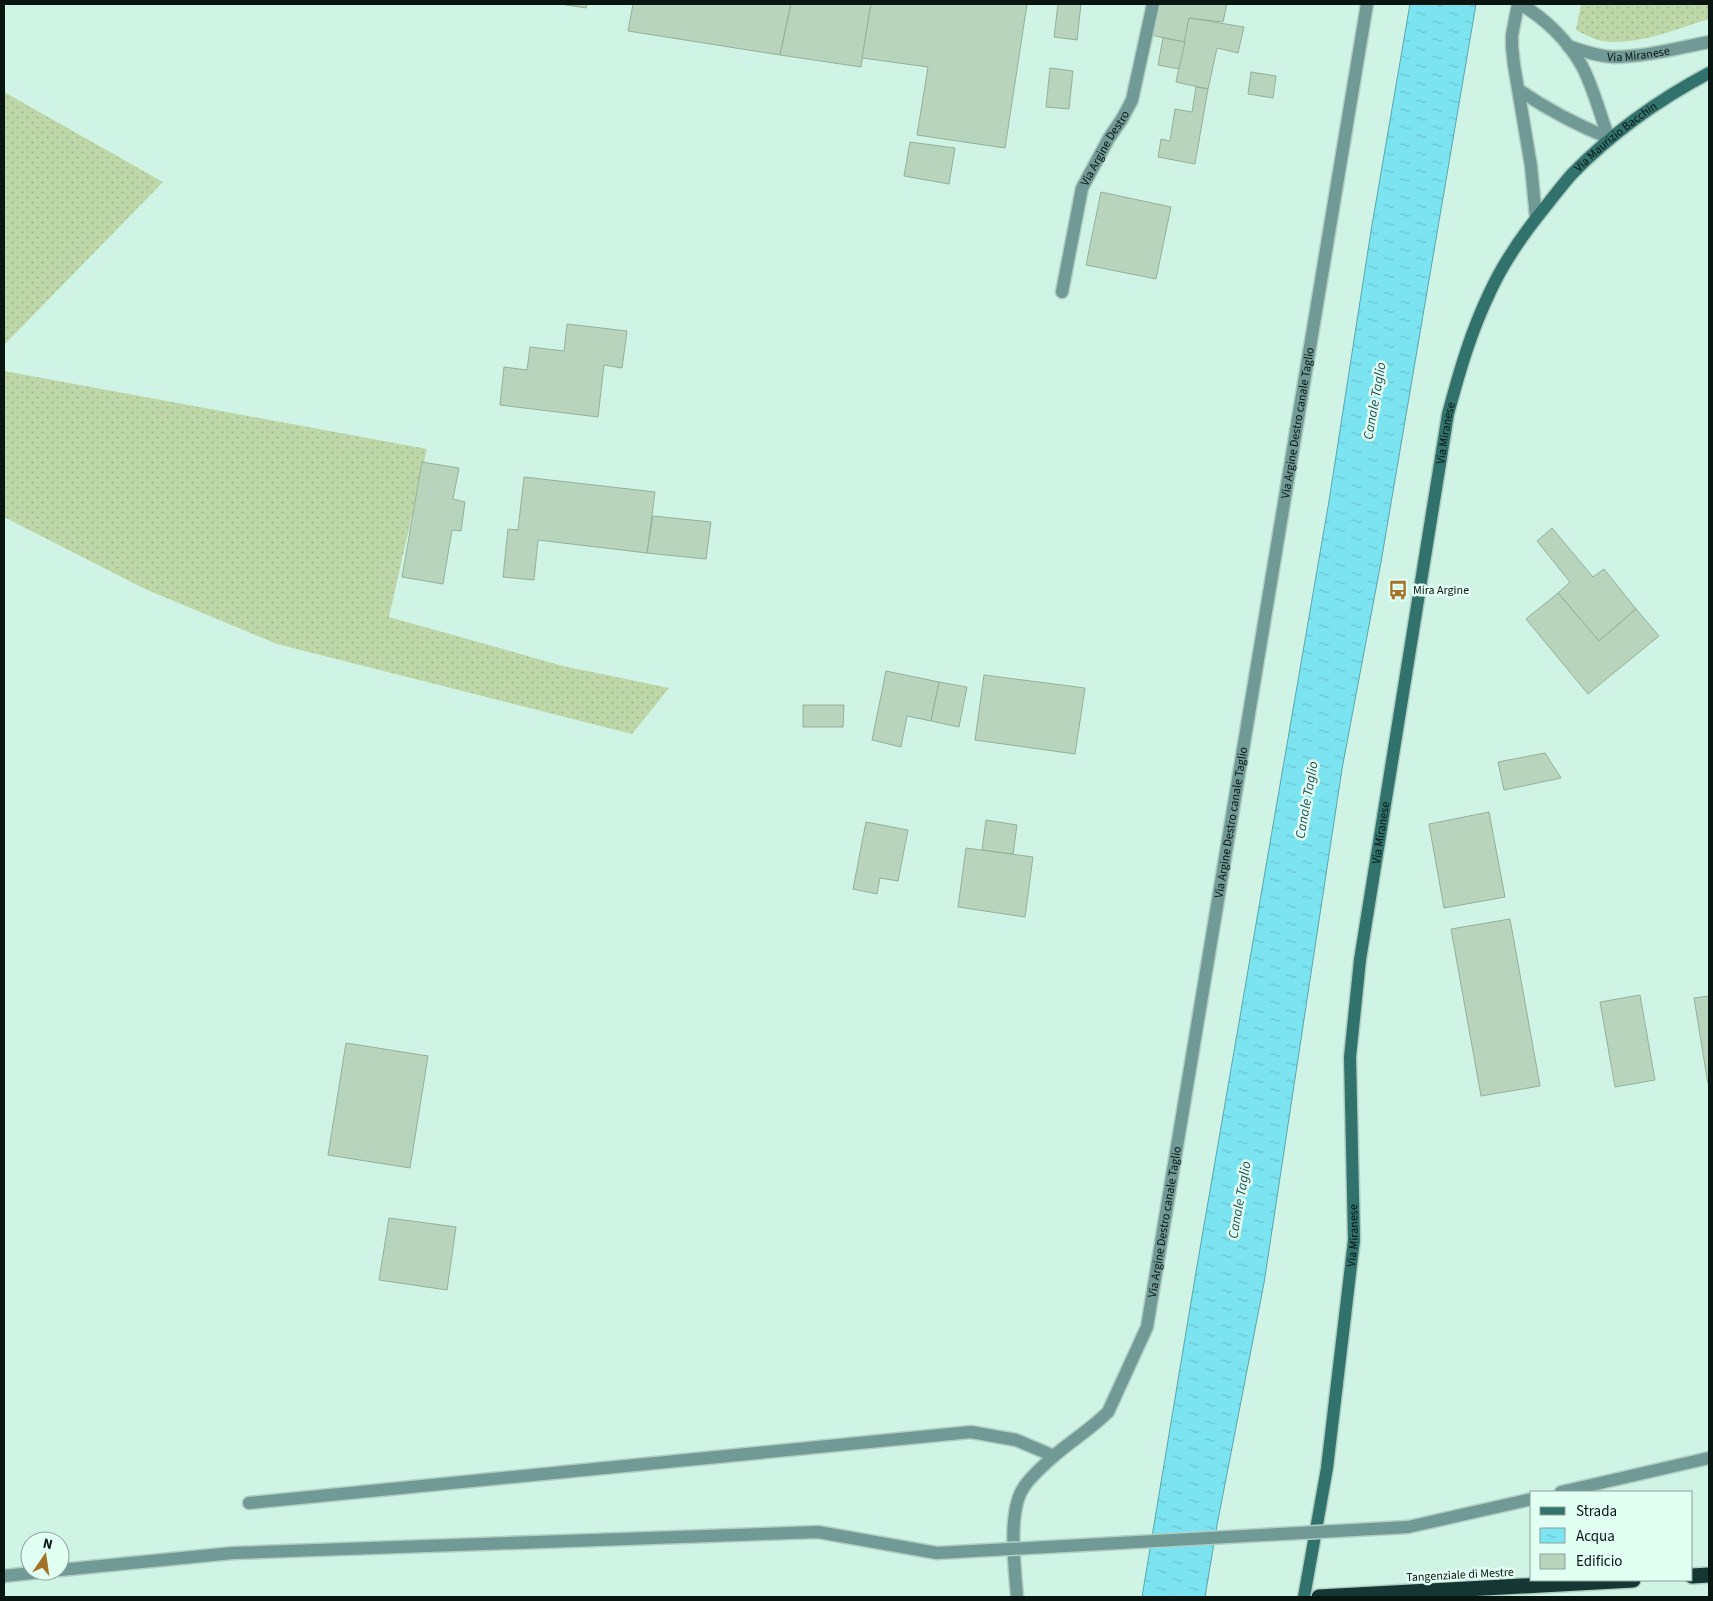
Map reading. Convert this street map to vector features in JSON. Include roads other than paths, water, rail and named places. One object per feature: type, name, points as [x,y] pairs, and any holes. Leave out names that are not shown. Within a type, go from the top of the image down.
[{"type":"highway","points":[[1693,1576],[1709,1575]]},
{"type":"highway","name":"Tangenziale di Mestre","points":[[1319,1597],[1615,1581]]},
{"type":"main road","name":"Via Maurizio Bacchin","points":[[1536,218],[1571,175],[1609,138],[1648,110],[1709,73]]},
{"type":"main road","name":"Via Miranese","points":[[1304,1597],[1327,1468],[1354,1240],[1350,1057],[1360,960],[1448,414],[1460,368],[1489,293],[1508,256],[1536,218]]},
{"type":"street","name":"Via Argine Destro","points":[[1062,292],[1082,188],[1132,100],[1153,4]]},
{"type":"street","name":"Via Argine Destro canale Taglio","points":[[1016,1597],[1014,1517],[1016,1503],[1024,1486],[1054,1456],[1098,1423],[1108,1412],[1147,1327],[1367,4]]},
{"type":"street","name":"Via Miranese","points":[[1536,218],[1531,166],[1514,65],[1512,35],[1519,4],[1536,13],[1568,46],[1582,67],[1609,138]]},
{"type":"street","name":"Via Miranese","points":[[1568,46],[1591,54],[1612,56],[1646,55],[1709,42]]},
{"type":"street","points":[[1519,90],[1575,125],[1609,138]]},
{"type":"street","points":[[249,1503],[971,1432],[1016,1440],[1054,1456]]},
{"type":"street","points":[[1565,1491],[1709,1458]]},
{"type":"street","points":[[70,1569],[233,1553],[818,1532],[937,1553],[1408,1527],[1530,1499]]},
{"type":"street","points":[[4,1576],[20,1574]]},
{"type":"water","name":"Canale Taglio","points":[[1410,4],[1476,4],[1381,562],[1342,769],[1264,1283],[1217,1525],[1205,1597],[1142,1597],[1329,501],[1371,231]]},
{"type":"place","name":"Mira Argine","points":[[1398,590]]}]
